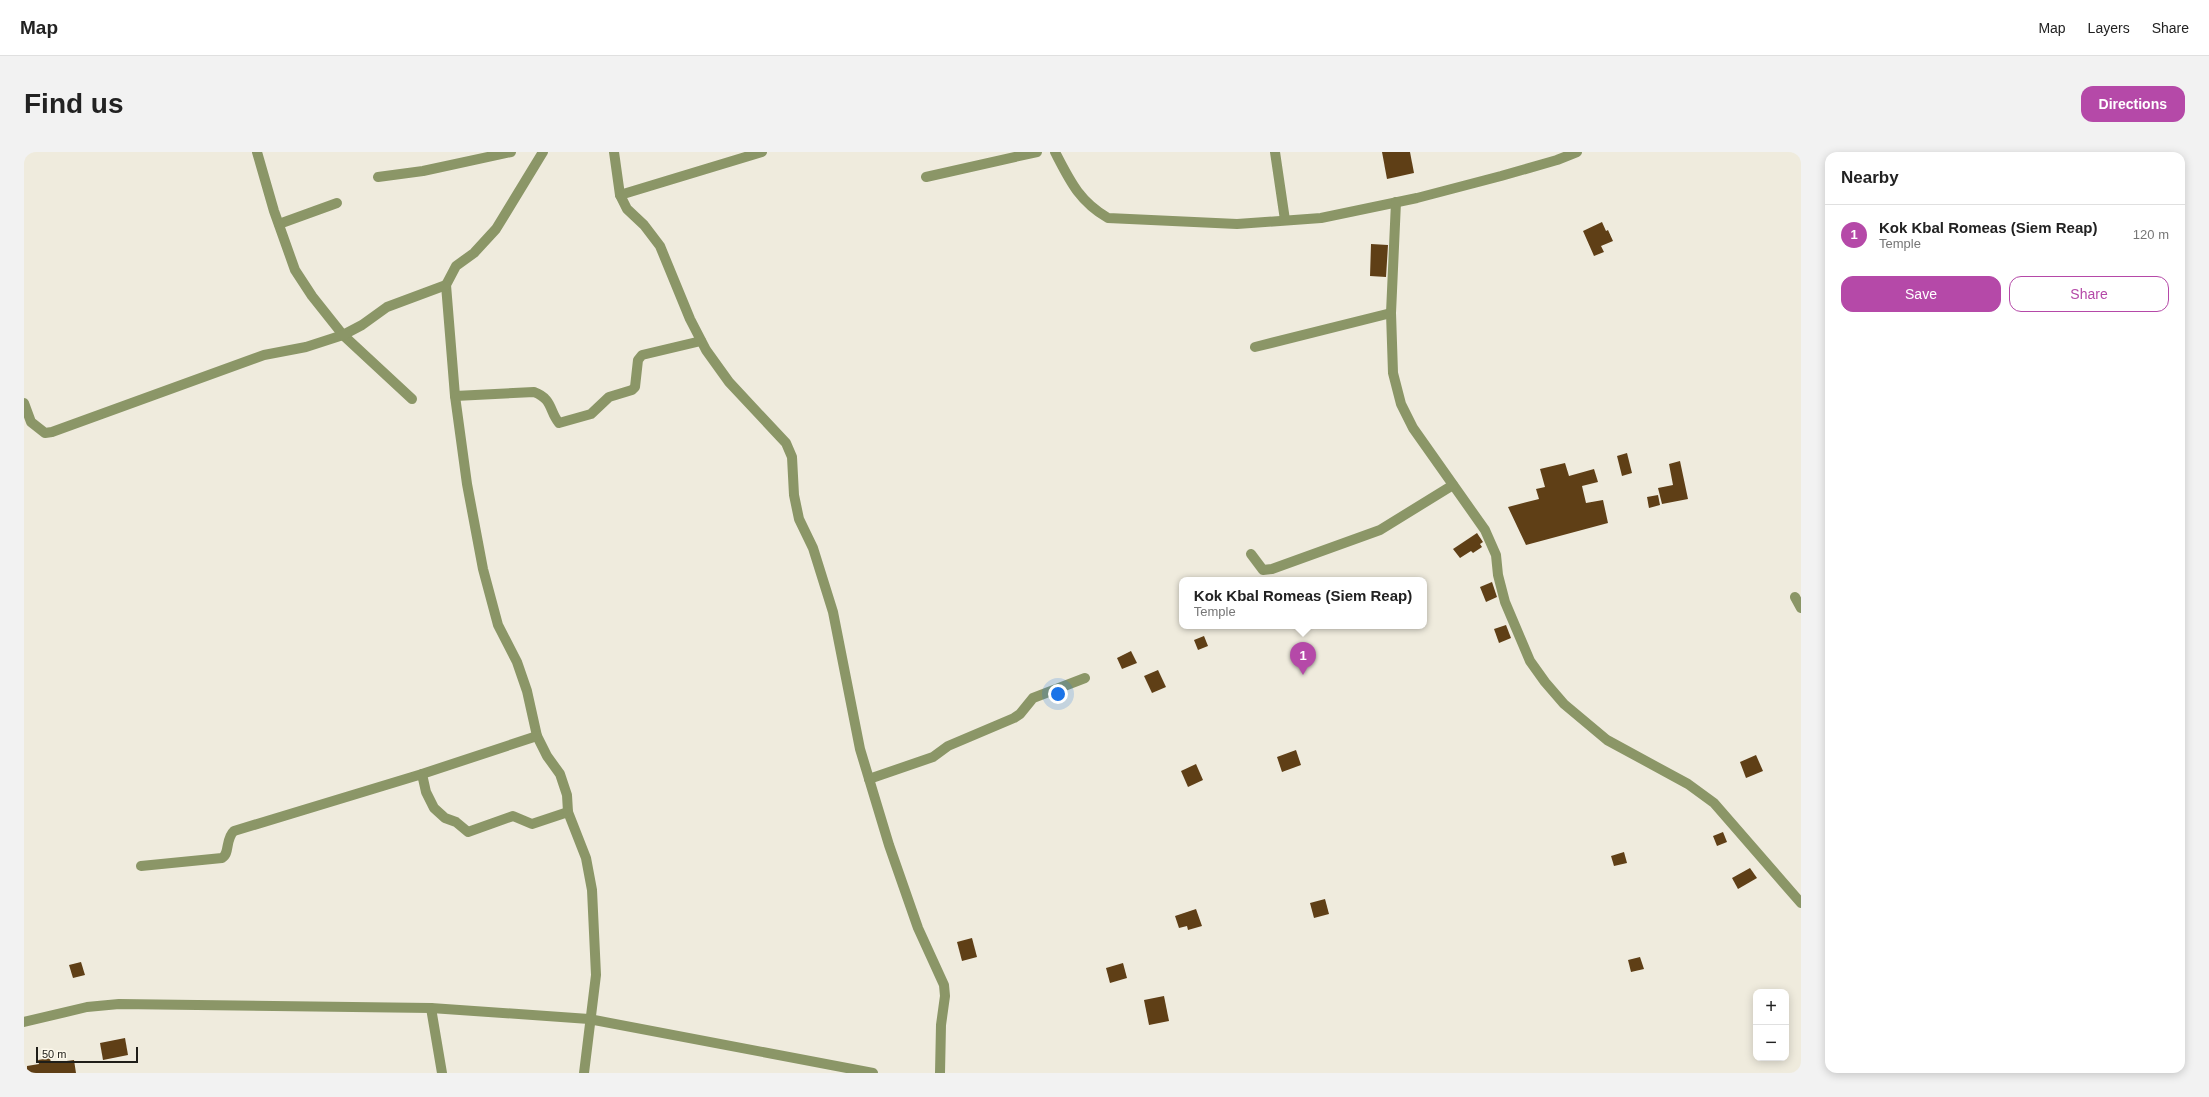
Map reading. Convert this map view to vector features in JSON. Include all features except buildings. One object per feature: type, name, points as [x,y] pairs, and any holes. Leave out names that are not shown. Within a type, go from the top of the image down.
[{"type":"street","points":[[257,152],[278,224],[295,270],[312,296],[343,335],[412,399]]},
{"type":"street","points":[[378,177],[423,171],[511,152]]},
{"type":"street","points":[[543,152],[496,229],[474,253],[456,266],[446,284],[455,396],[467,484],[483,569],[498,625],[517,662],[527,691],[537,736],[547,756],[560,774],[567,795],[568,812],[586,858],[592,890],[596,975],[589,1019],[584,1073]]},
{"type":"street","points":[[614,152],[620,195],[628,209],[644,225],[660,246],[690,319],[701,341],[729,382],[786,443],[792,457],[794,495],[799,519],[813,548],[833,612],[860,749],[889,845],[918,928],[944,985],[945,996],[941,1025],[940,1073]]},
{"type":"street","points":[[620,195],[762,152]]},
{"type":"street","points":[[926,177],[1037,152]]},
{"type":"street","points":[[1055,152],[1077,193],[1091,208],[1108,218],[1237,224],[1321,218],[1396,202],[1528,169],[1577,152]]},
{"type":"street","points":[[1275,152],[1285,220]]},
{"type":"street","points":[[1396,202],[1391,313],[1393,373],[1401,404],[1413,428],[1485,530],[1496,555],[1498,574],[1508,608],[1530,661],[1545,682],[1564,704],[1607,740],[1702,792],[1714,803],[1801,903]]},
{"type":"street","points":[[278,224],[337,203]]},
{"type":"street","points":[[24,403],[31,422],[45,433],[52,432],[250,360],[306,347],[343,335],[362,325],[387,307],[446,284]]},
{"type":"street","points":[[1255,346],[1391,313]]},
{"type":"street","points":[[455,396],[534,392],[542,395],[549,402],[560,423],[591,414],[609,397],[632,390],[635,387],[638,360],[642,355],[701,341]]},
{"type":"street","points":[[1251,554],[1263,570],[1272,570],[1380,530],[1453,485]]},
{"type":"street","points":[[1795,597],[1801,608]]},
{"type":"street","points":[[869,779],[933,757],[948,746],[1014,718],[1033,698],[1085,678]]},
{"type":"street","points":[[141,866],[222,858],[226,854],[228,840],[234,832],[422,774],[537,736]]},
{"type":"street","points":[[422,774],[426,792],[434,808],[446,818],[456,822],[468,832],[513,816],[532,824],[568,812]]},
{"type":"street","points":[[24,1022],[87,1007],[119,1004],[431,1008],[589,1019],[873,1073]]},
{"type":"street","points":[[431,1008],[442,1073]]},
{"type":"place","name":"Kok Kbal Romeas (Siem Reap)","points":[[1303,675]]}]
